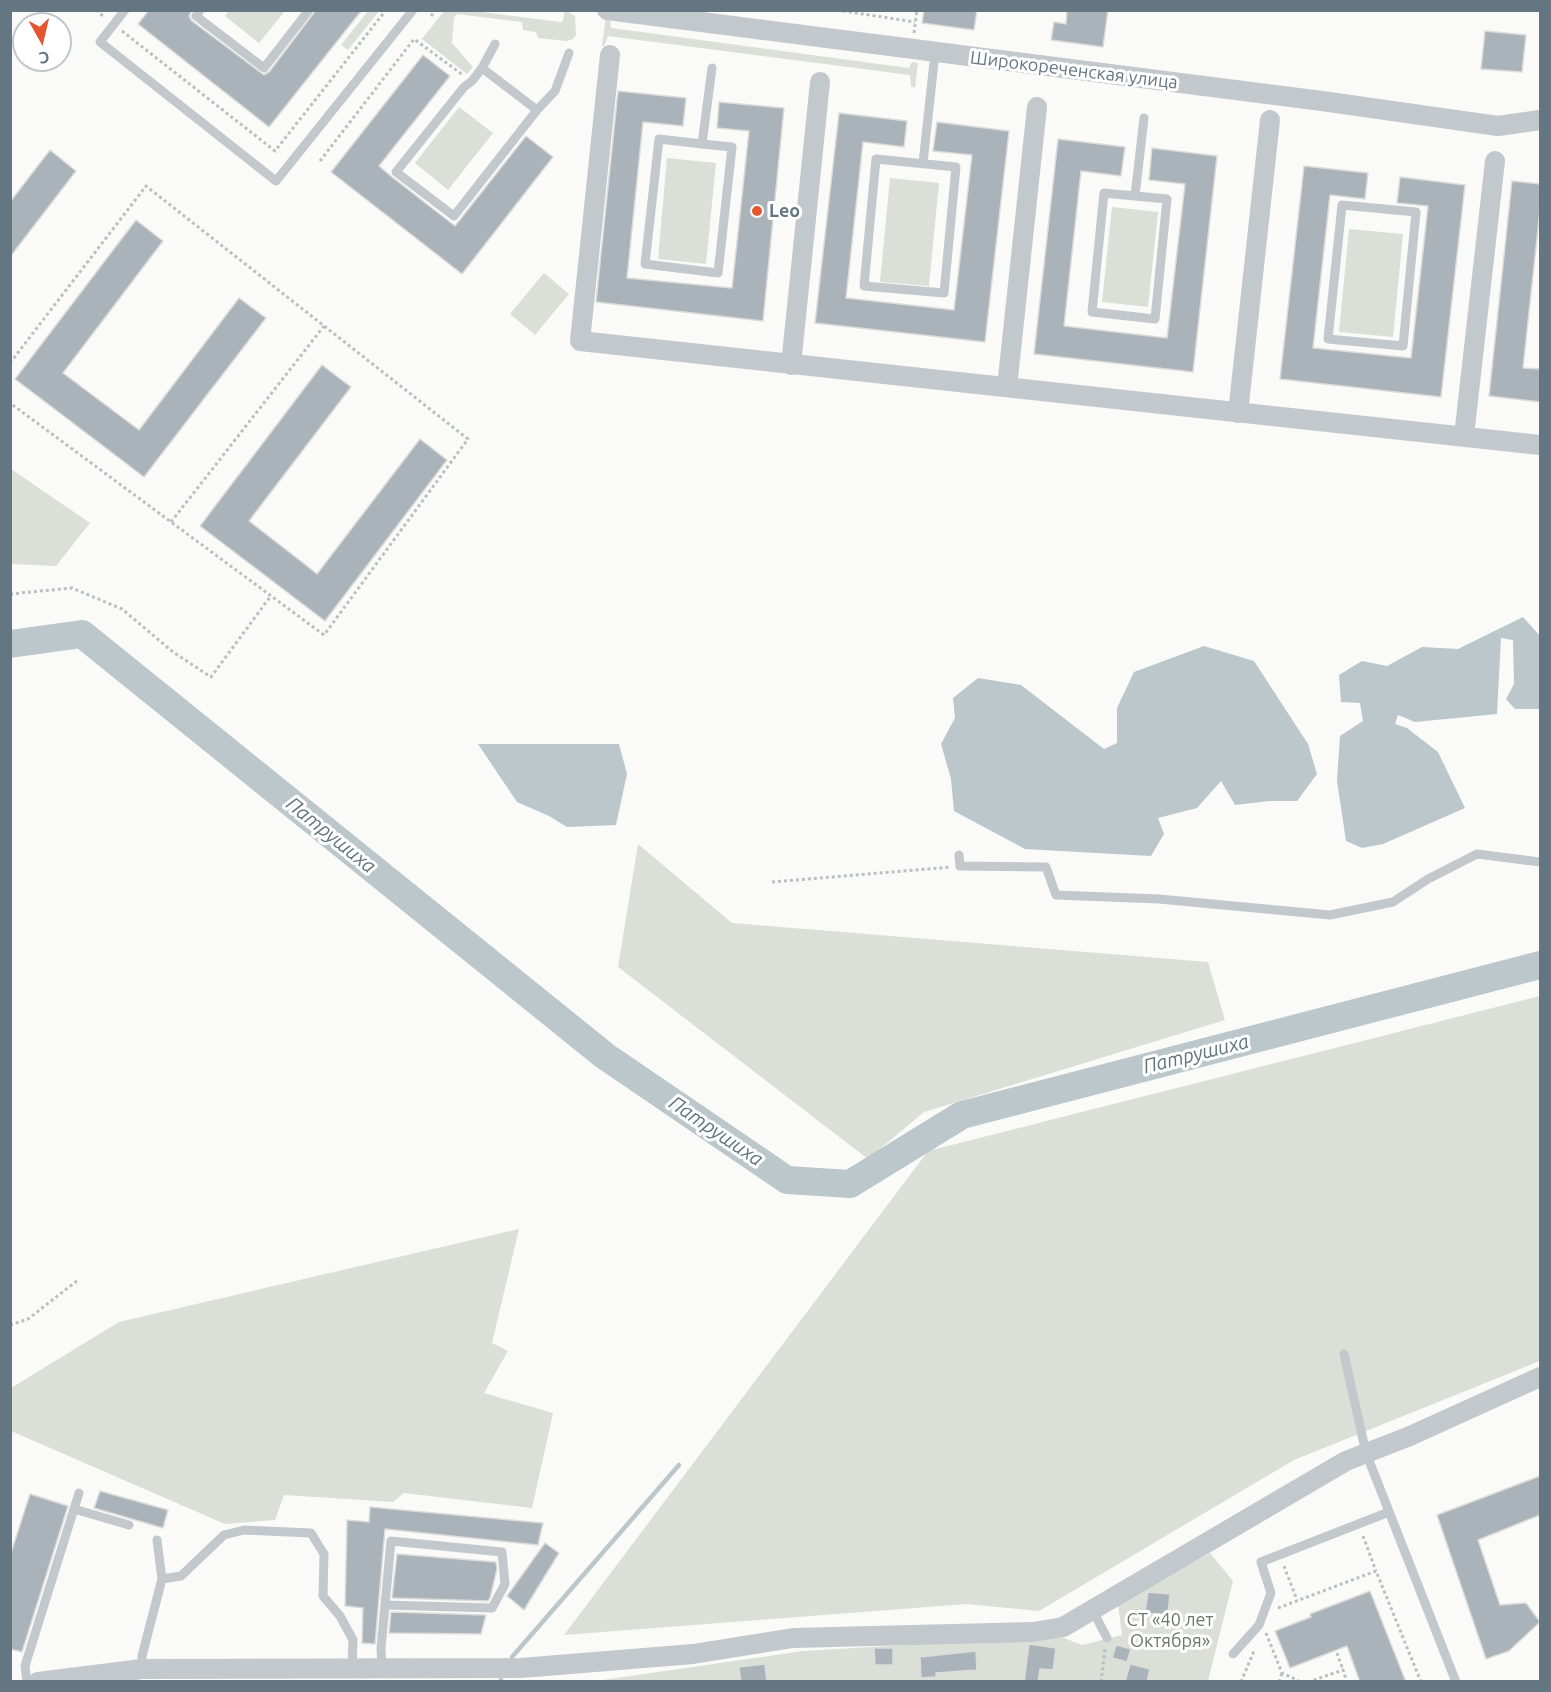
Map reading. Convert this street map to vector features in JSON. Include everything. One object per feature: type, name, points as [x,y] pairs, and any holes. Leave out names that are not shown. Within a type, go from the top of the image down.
[{"type":"street","name":"Широкореченская улица","points":[[607,10],[1498,126],[1540,120]]},
{"type":"street","points":[[610,55],[580,341],[1540,445]]},
{"type":"street","points":[[792,365],[820,82]]},
{"type":"street","points":[[1007,387],[1037,107]]},
{"type":"street","points":[[1238,413],[1270,120]]},
{"type":"street","points":[[1464,436],[1495,160]]},
{"type":"street","points":[[48,1681],[142,1669],[381,1668],[419,1675],[522,1675],[693,1654],[793,1638],[1033,1632],[1063,1627],[1346,1461],[1410,1436],[1540,1377]]},
{"type":"lane","points":[[125,10],[100,42],[276,181],[412,10]]},
{"type":"lane","points":[[200,10],[195,16],[264,68],[309,10]]},
{"type":"lane","points":[[495,44],[472,81],[464,87],[396,172],[454,216],[537,110],[555,91],[569,53]]},
{"type":"lane","points":[[923,163],[935,53]]},
{"type":"lane","points":[[482,68],[537,110]]},
{"type":"lane","points":[[702,144],[712,68]]},
{"type":"lane","points":[[1135,196],[1144,118]]},
{"type":"lane","points":[[659,140],[702,144],[732,147],[718,273],[645,264],[659,140]]},
{"type":"lane","points":[[876,159],[923,163],[956,167],[944,293],[864,286],[876,159]]},
{"type":"lane","points":[[1104,193],[1135,196],[1167,199],[1155,319],[1092,312],[1104,193]]},
{"type":"lane","points":[[1341,205],[1416,212],[1403,346],[1328,339],[1341,205]]},
{"type":"lane","points":[[958,855],[960,866],[1046,867],[1056,895],[1159,899],[1330,915],[1393,902],[1428,879],[1477,854],[1540,862]]},
{"type":"lane","points":[[1344,1354],[1366,1453],[1456,1682]]},
{"type":"lane","points":[[27,1682],[25,1666],[79,1493]]},
{"type":"lane","points":[[74,1509],[129,1525]]},
{"type":"lane","points":[[1233,1654],[1259,1624],[1271,1593],[1261,1562],[1389,1512]]},
{"type":"lane","points":[[162,1578],[181,1576],[224,1535],[244,1530],[311,1533],[324,1554],[323,1596],[340,1616],[353,1640],[352,1668]]},
{"type":"lane","points":[[142,1669],[142,1656],[162,1578],[157,1540]]},
{"type":"lane","points":[[381,1668],[385,1605],[391,1541],[502,1552],[505,1584],[492,1608],[385,1605]]},
{"type":"lane","points":[[1093,1611],[1107,1638]]},
{"type":"path","points":[[96,10],[275,151],[386,10]]},
{"type":"path","points":[[431,16],[436,10]]},
{"type":"path","points":[[837,10],[915,22],[917,10]]},
{"type":"path","points":[[320,161],[414,39],[472,81]]},
{"type":"path","points":[[10,363],[146,186],[468,439],[324,635],[10,403]]},
{"type":"path","points":[[171,522],[324,326]]},
{"type":"path","points":[[10,594],[72,588],[122,609],[173,652],[212,677],[270,596]]},
{"type":"path","points":[[772,882],[960,866]]},
{"type":"path","points":[[10,1325],[28,1319],[78,1280]]},
{"type":"path","points":[[1358,1524],[1421,1682]]},
{"type":"path","points":[[1280,1555],[1297,1600]]},
{"type":"path","points":[[1272,1610],[1376,1570]]},
{"type":"path","points":[[1260,1638],[1264,1627],[1282,1673],[1279,1682]]},
{"type":"path","points":[[1101,1682],[1107,1638]]},
{"type":"path","points":[[1241,1682],[1255,1649]]},
{"type":"path","points":[[1337,1653],[1347,1682]]},
{"type":"path","points":[[1308,1682],[1343,1670]]},
{"type":"path","points":[[1282,1673],[1301,1682]]},
{"type":"path","points":[[1323,1682],[1326,1676]]},
{"type":"green space","points":[[229,11],[285,11],[259,43],[225,16]]},
{"type":"green space","points":[[368,11],[379,11],[348,50],[341,45]]},
{"type":"green space","points":[[444,11],[474,11],[560,22],[563,21],[564,12],[568,12],[575,16],[576,35],[567,41],[538,38],[536,32],[523,30],[522,22],[457,14],[454,18],[452,43],[473,67],[467,74],[422,39]]},
{"type":"green space","points":[[606,16],[610,18],[611,28],[909,68],[912,62],[918,63],[915,88],[911,86],[910,75],[608,36],[602,46]]},
{"type":"green space","points":[[459,107],[493,133],[448,190],[415,163]]},
{"type":"green space","points":[[667,158],[716,163],[706,264],[658,259]]},
{"type":"green space","points":[[890,178],[939,183],[929,286],[880,282]]},
{"type":"green space","points":[[1112,207],[1158,212],[1148,307],[1102,302]]},
{"type":"green space","points":[[1349,229],[1403,234],[1393,337],[1339,332]]},
{"type":"green space","points":[[544,273],[569,294],[535,335],[510,314]]},
{"type":"green space","points":[[11,469],[90,523],[56,566],[11,564]]},
{"type":"green space","points":[[638,844],[732,923],[1208,962],[1225,1020],[924,1112],[868,1159],[618,967]]},
{"type":"green space","points":[[1540,996],[1540,1361],[1294,1460],[1039,1611],[967,1604],[564,1635],[928,1151]]},
{"type":"green space","points":[[519,1229],[492,1343],[508,1351],[484,1393],[553,1413],[532,1508],[404,1493],[393,1502],[284,1495],[275,1520],[225,1524],[11,1431],[11,1388],[119,1322]]},
{"type":"green space","name":"СТ «40 лет Октября»","points":[[1210,1553],[1233,1581],[1208,1681],[589,1682],[803,1651],[1059,1636],[1082,1645],[1122,1635],[1118,1604]]},
{"type":"shaded area","points":[[1523,617],[1540,636],[1540,709],[1515,709],[1506,699],[1514,684],[1513,640],[1501,638],[1497,714],[1415,722],[1398,715],[1395,724],[1407,728],[1438,752],[1465,808],[1383,844],[1362,848],[1346,841],[1337,781],[1340,736],[1363,721],[1360,703],[1341,702],[1339,675],[1362,661],[1387,666],[1422,647],[1458,649]]},
{"type":"shaded area","points":[[1204,646],[1254,661],[1308,744],[1317,774],[1297,801],[1235,805],[1221,781],[1197,808],[1158,818],[1164,834],[1151,856],[1025,849],[954,811],[951,779],[941,744],[955,718],[953,698],[978,678],[1021,685],[1104,749],[1117,743],[1117,708],[1134,672]]},
{"type":"shaded area","points":[[478,744],[619,744],[627,774],[616,825],[567,827],[517,802]]},
{"type":"building","points":[[149,10],[192,10],[189,16],[192,21],[264,75],[269,72],[316,10],[362,10],[269,127],[138,24]]},
{"type":"building","points":[[924,10],[977,10],[974,30],[922,23]]},
{"type":"building","points":[[1067,10],[1108,10],[1103,47],[1051,40],[1054,22],[1066,24]]},
{"type":"building","points":[[1485,31],[1526,35],[1522,72],[1481,69]]},
{"type":"building","points":[[423,55],[450,76],[379,166],[392,177],[455,226],[526,136],[553,157],[462,274],[331,172]]},
{"type":"building","points":[[618,91],[686,98],[683,126],[643,122],[627,278],[732,288],[749,131],[717,128],[719,102],[784,108],[763,321],[596,302]]},
{"type":"building","points":[[839,113],[907,121],[904,147],[863,142],[846,298],[954,310],[972,155],[933,151],[937,122],[1009,131],[985,342],[815,323]]},
{"type":"building","points":[[1058,139],[1125,147],[1121,176],[1081,171],[1064,326],[1167,338],[1185,184],[1149,180],[1152,148],[1217,156],[1193,372],[1034,354]]},
{"type":"building","points":[[50,150],[76,171],[10,257],[10,202]]},
{"type":"building","points":[[1304,166],[1368,173],[1365,199],[1330,195],[1313,348],[1411,358],[1428,206],[1397,203],[1400,177],[1465,185],[1441,397],[1280,379]]},
{"type":"building","points":[[1512,181],[1540,184],[1540,210],[1523,368],[1540,369],[1540,402],[1489,396]]},
{"type":"building","points":[[136,220],[163,241],[63,373],[139,430],[239,298],[266,318],[144,477],[15,379]]},
{"type":"building","points":[[322,365],[351,387],[249,521],[317,574],[420,439],[447,460],[325,621],[200,526]]},
{"type":"building","points":[[1540,1476],[1540,1515],[1478,1540],[1500,1605],[1526,1603],[1540,1622],[1509,1651],[1486,1659],[1437,1515]]},
{"type":"building","points":[[100,1491],[168,1510],[163,1528],[94,1508]]},
{"type":"building","points":[[30,1494],[68,1506],[22,1652],[10,1649],[10,1556]]},
{"type":"building","points":[[370,1507],[543,1523],[538,1545],[385,1529],[375,1644],[362,1643],[363,1608],[345,1606],[347,1520],[369,1522]]},
{"type":"building","points":[[545,1543],[559,1553],[524,1610],[507,1596]]},
{"type":"building","points":[[397,1554],[496,1562],[497,1569],[490,1598],[488,1601],[392,1598]]},
{"type":"building","points":[[1370,1591],[1406,1682],[1360,1682],[1347,1646],[1290,1668],[1275,1631],[1311,1617],[1310,1614]]},
{"type":"building","points":[[1148,1592],[1170,1594],[1168,1615],[1145,1613]]},
{"type":"building","points":[[391,1612],[486,1615],[481,1634],[389,1633]]},
{"type":"building","points":[[1029,1644],[1056,1648],[1053,1670],[1040,1669],[1038,1682],[1024,1682]]},
{"type":"building","points":[[1116,1645],[1131,1649],[1127,1662],[1112,1658]]},
{"type":"building","points":[[874,1648],[893,1648],[893,1665],[875,1665]]},
{"type":"building","points":[[976,1651],[977,1670],[936,1673],[936,1677],[921,1678],[920,1657]]},
{"type":"building","points":[[765,1664],[767,1682],[741,1682],[739,1667]]},
{"type":"building","points":[[1130,1664],[1150,1669],[1147,1682],[1125,1682]]},
{"type":"waterway","name":"Патрушиха","points":[[10,644],[82,634],[605,1056],[787,1180],[850,1184],[962,1115],[1540,965]]},
{"type":"waterway","points":[[512,1657],[679,1465]]},
{"type":"place","name":"Leo","points":[[757,211]]}]
